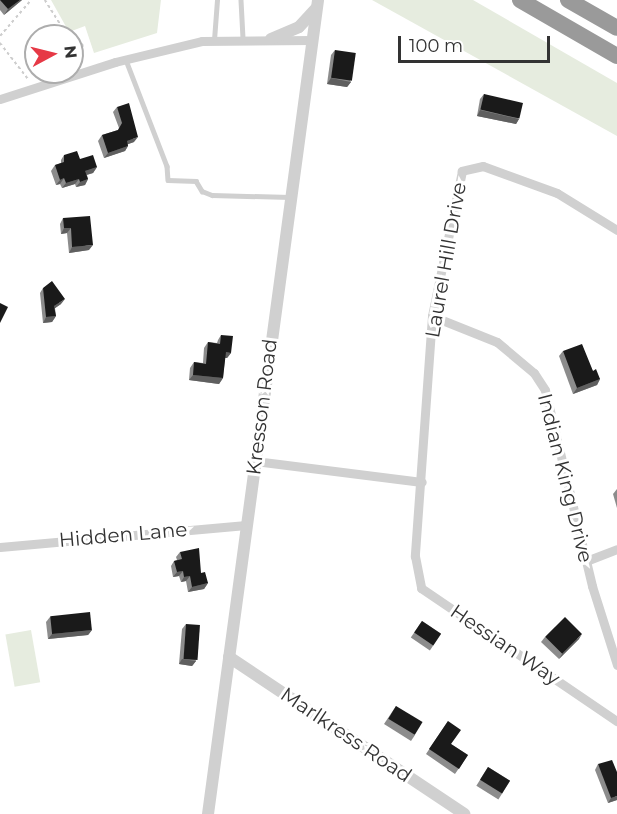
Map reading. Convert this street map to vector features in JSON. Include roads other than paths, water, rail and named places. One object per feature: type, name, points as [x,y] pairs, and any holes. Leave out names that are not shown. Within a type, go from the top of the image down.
[{"type":"highway","points":[[520,0],[617,56]]},
{"type":"highway","points":[[568,0],[617,28]]},
{"type":"street","points":[[271,39],[299,27],[318,4]]},
{"type":"street","name":"Kresson Road","points":[[208,814],[318,4]]},
{"type":"street","points":[[84,72],[126,59],[214,40],[243,38],[312,40]]},
{"type":"street","points":[[0,99],[47,84]]},
{"type":"street","name":"Laurel Hill Drive","points":[[415,556],[432,316],[462,171],[483,166],[558,193],[617,230]]},
{"type":"street","name":"Indian King Drive","points":[[432,316],[497,342],[538,377],[545,390],[586,561],[617,665]]},
{"type":"street","points":[[255,460],[422,482]]},
{"type":"street","name":"Hidden Lane","points":[[0,547],[246,525]]},
{"type":"street","points":[[586,561],[617,549]]},
{"type":"street","name":"Hessian Way","points":[[415,556],[421,588],[617,721]]},
{"type":"street","name":"Marlkress Road","points":[[228,657],[464,814]]},
{"type":"lane","points":[[214,40],[217,0]]},
{"type":"lane","points":[[241,0],[243,38]]},
{"type":"lane","points":[[126,59],[167,166],[168,180],[196,181],[202,191],[212,195],[290,197]]}]
